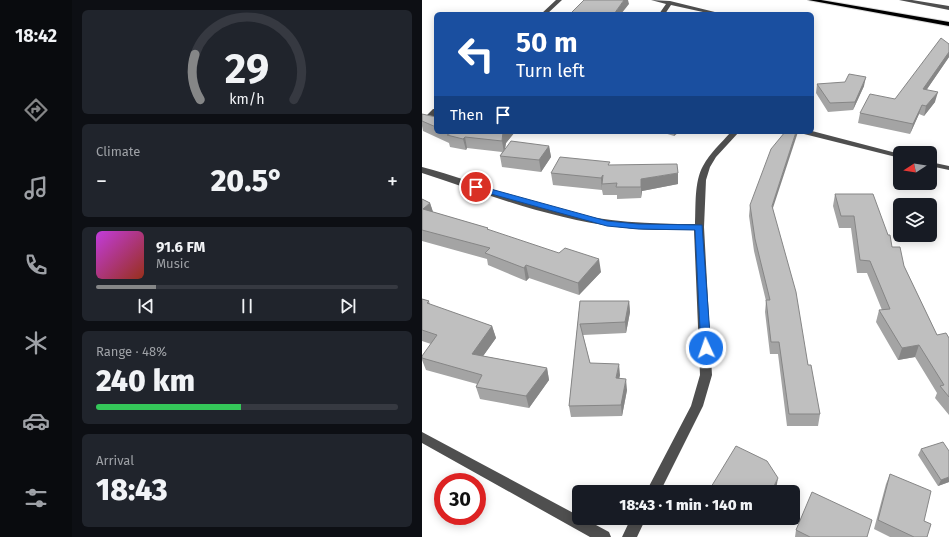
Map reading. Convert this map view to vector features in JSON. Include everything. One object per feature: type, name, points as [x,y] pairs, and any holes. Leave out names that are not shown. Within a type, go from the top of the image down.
[{"type":"main road","points":[[811,0],[949,24]]},
{"type":"street","points":[[546,12],[559,0]]},
{"type":"street","points":[[654,0],[711,12]]},
{"type":"street","points":[[902,0],[949,8]]},
{"type":"street","points":[[663,12],[670,3]]},
{"type":"street","points":[[422,124],[434,113]]},
{"type":"street","points":[[657,485],[697,406],[706,375],[699,227],[702,180],[706,167],[713,156],[733,134]]},
{"type":"street","points":[[814,134],[893,154]]},
{"type":"street","points":[[937,165],[949,168]]},
{"type":"street","points":[[422,170],[503,196],[607,223],[638,226],[699,227]]},
{"type":"street","points":[[422,436],[604,537]]},
{"type":"street","points":[[629,537],[635,525]]},
{"type":"building","points":[[584,0],[624,0],[615,12],[572,12]]},
{"type":"building","points":[[941,38],[949,44],[949,52],[923,89],[938,92],[926,106],[922,105],[913,124],[860,113],[870,94],[895,99]]},
{"type":"building","points":[[849,74],[866,77],[855,102],[830,103],[817,84],[845,82]]},
{"type":"building","points":[[422,114],[434,117],[434,126],[422,121]]},
{"type":"building","points":[[503,134],[502,141],[465,137],[463,139],[447,135]]},
{"type":"building","points":[[783,134],[795,134],[772,206],[796,292],[808,365],[811,365],[820,414],[789,414],[779,342],[771,342],[766,300],[770,300],[755,239],[750,205],[771,149]]},
{"type":"building","points":[[511,141],[549,146],[539,160],[500,156]]},
{"type":"building","points":[[560,157],[610,162],[608,165],[677,164],[678,173],[641,179],[641,187],[616,187],[617,183],[602,184],[603,175],[601,178],[551,173]]},
{"type":"building","points":[[835,194],[873,194],[888,235],[890,235],[892,247],[900,247],[904,266],[937,335],[946,333],[949,338],[949,397],[940,386],[944,385],[919,345],[902,348],[879,310],[890,309],[870,261],[860,260],[854,216],[841,216]]},
{"type":"building","points":[[422,199],[430,203],[423,209],[488,228],[487,229],[559,253],[565,248],[599,259],[578,283],[526,265],[524,268],[485,253],[490,248],[422,230]]},
{"type":"building","points":[[422,299],[429,301],[427,303],[492,326],[472,354],[547,368],[526,396],[476,387],[482,375],[422,358],[437,335],[422,330]]},
{"type":"building","points":[[580,301],[629,301],[625,322],[580,324],[590,363],[619,364],[616,378],[626,379],[621,405],[569,406]]},
{"type":"building","points":[[943,442],[949,451],[949,477],[941,480],[921,449]]},
{"type":"building","points":[[736,446],[767,461],[778,478],[774,485],[712,485]]},
{"type":"building","points":[[890,474],[931,491],[924,521],[931,524],[927,537],[914,537],[878,520]]},
{"type":"building","points":[[812,492],[872,520],[867,537],[810,537],[796,530],[798,525],[800,525],[800,520]]},
{"type":"route","points":[[476,187],[561,212],[607,223],[638,226],[699,227],[706,348]]}]
